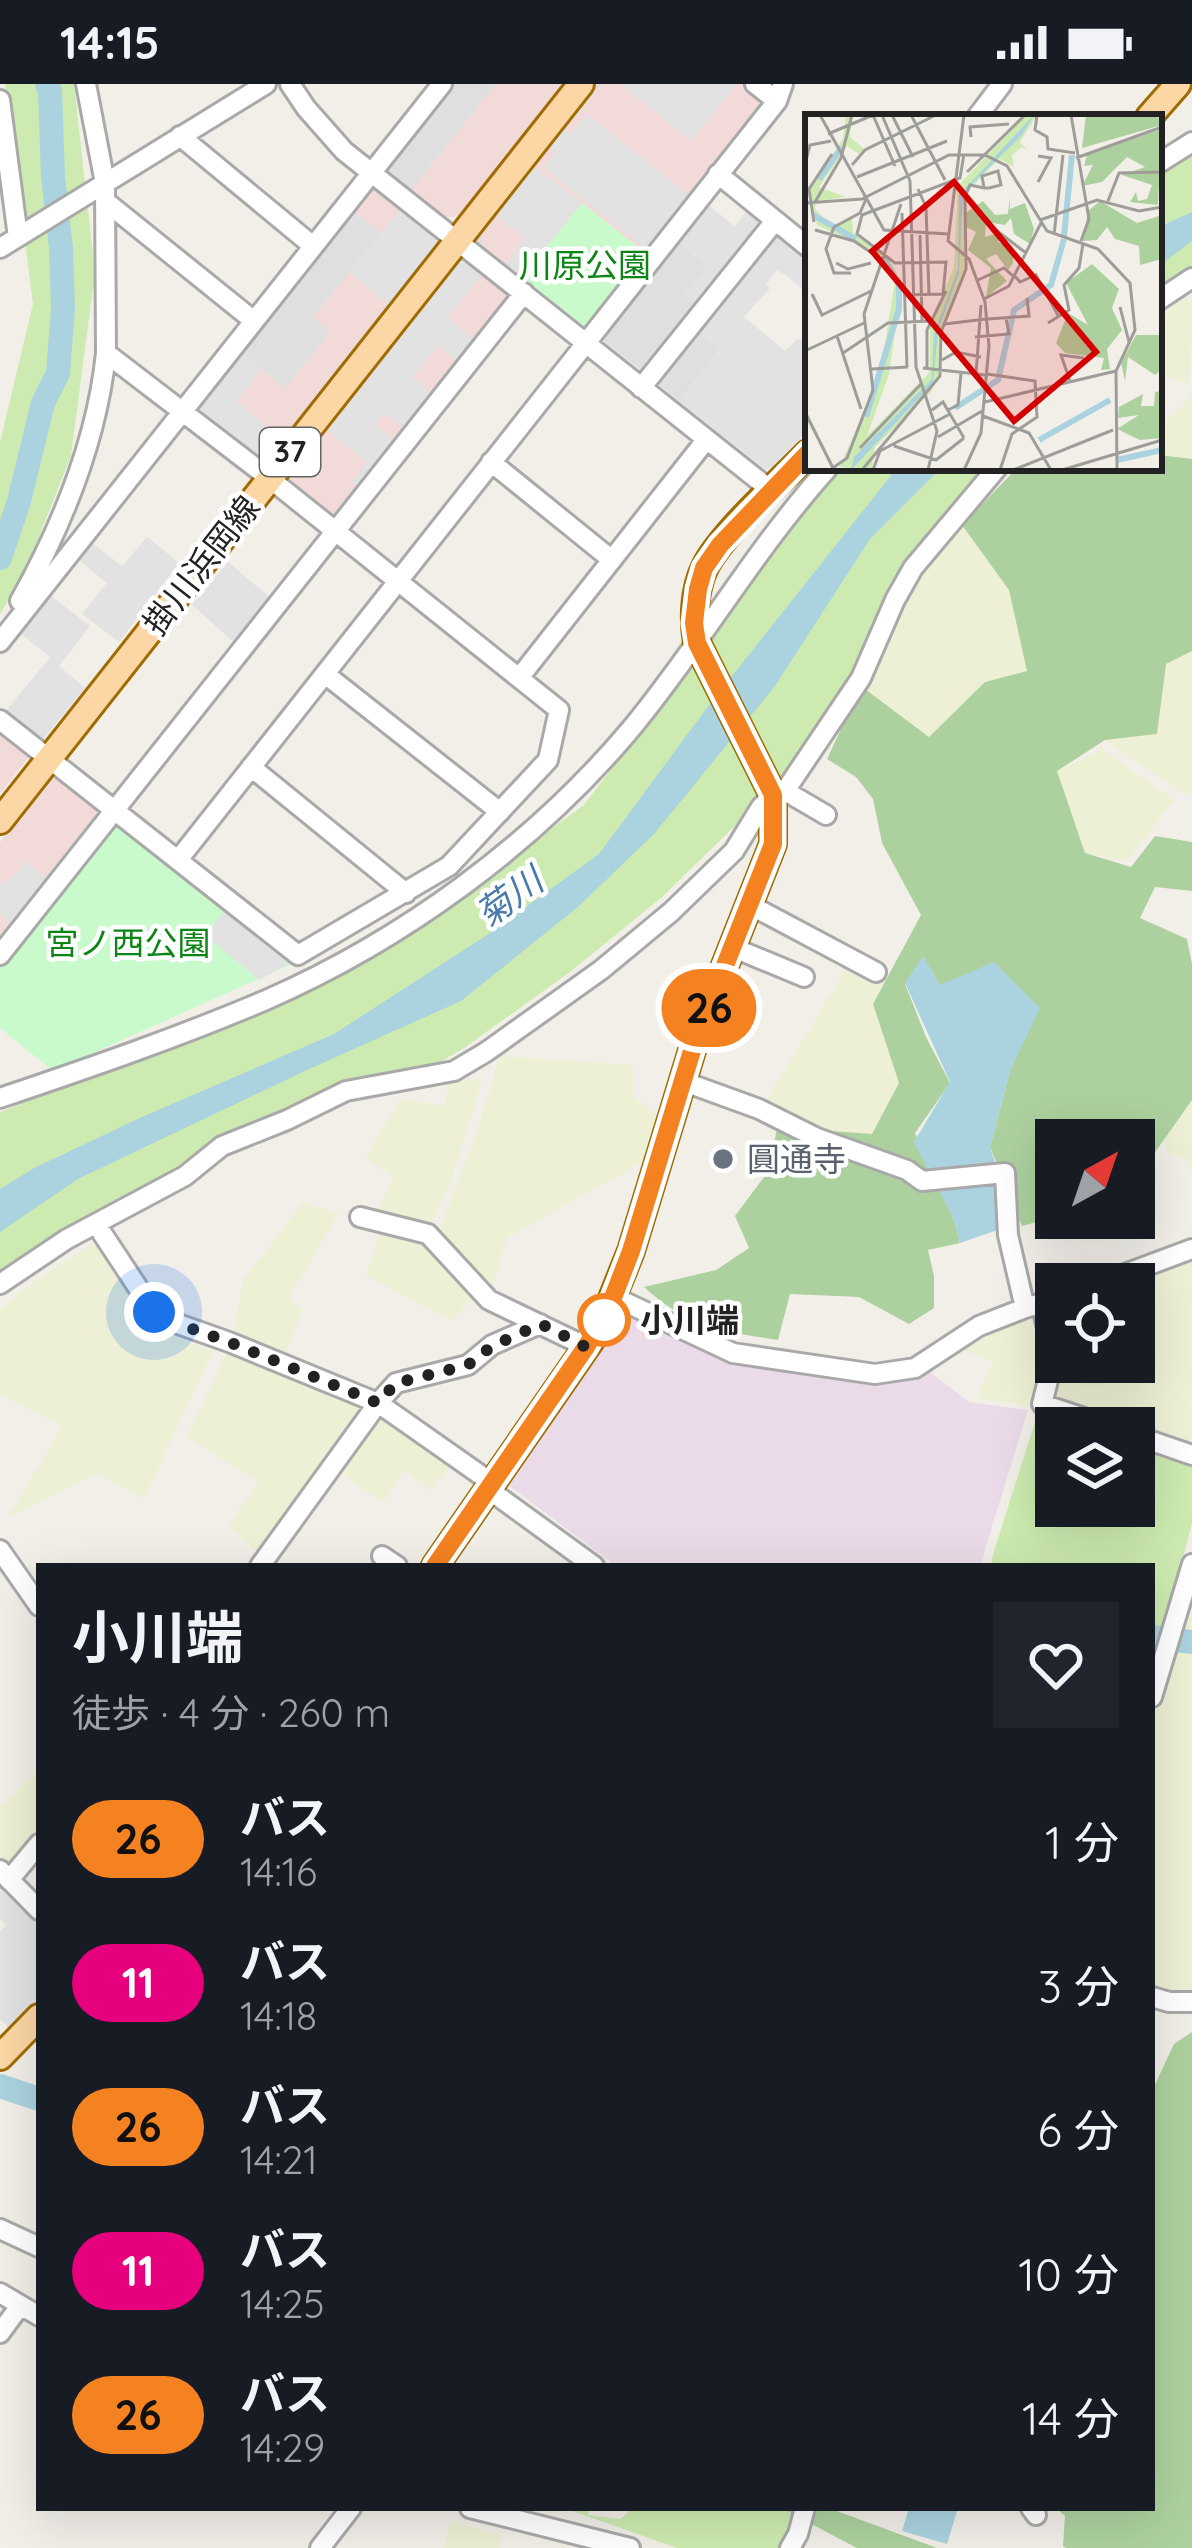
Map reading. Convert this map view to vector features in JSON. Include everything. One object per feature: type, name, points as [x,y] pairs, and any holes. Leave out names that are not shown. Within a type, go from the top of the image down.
[{"type":"main road","name":"掛川浜岡線","points":[[0,821],[581,84]]},
{"type":"main road","points":[[1152,114],[1178,84]]},
{"type":"main road","points":[[437,1563],[601,1326],[631,1251],[694,1044],[773,844],[776,793],[698,645],[694,623],[704,568],[805,456]]},
{"type":"main road","points":[[0,2057],[36,2021]]},
{"type":"street","points":[[0,640],[68,504],[96,415],[106,352],[101,191],[86,84]]},
{"type":"street","points":[[0,248],[101,191],[266,84]]},
{"type":"street","points":[[290,84],[331,138],[372,173],[772,491]]},
{"type":"street","points":[[0,640],[442,84]]},
{"type":"street","points":[[178,860],[780,93],[755,84]]},
{"type":"street","points":[[979,114],[1002,84]]},
{"type":"street","points":[[0,100],[22,235]]},
{"type":"street","points":[[180,136],[313,246]]},
{"type":"street","points":[[1162,161],[1192,142]]},
{"type":"street","points":[[718,174],[805,245]]},
{"type":"street","points":[[101,191],[254,321]]},
{"type":"street","points":[[641,388],[775,221]]},
{"type":"street","points":[[1162,299],[1192,278]]},
{"type":"street","points":[[0,955],[524,293]]},
{"type":"street","points":[[0,720],[298,956],[448,866],[548,760],[559,710],[106,352]]},
{"type":"street","points":[[519,678],[706,440]]},
{"type":"street","points":[[490,462],[611,560]]},
{"type":"street","points":[[0,1099],[267,1000],[431,909],[559,804],[628,732],[698,645],[777,528],[825,471]]},
{"type":"street","points":[[0,1284],[81,1231],[185,1176],[222,1146],[346,1091],[454,1071],[601,970],[734,851],[752,820],[861,678],[913,568],[995,471]]},
{"type":"street","points":[[325,674],[500,812]]},
{"type":"street","points":[[251,767],[406,892]]},
{"type":"street","points":[[776,793],[826,814]]},
{"type":"street","points":[[750,904],[876,972]]},
{"type":"street","points":[[734,948],[804,977]]},
{"type":"street","points":[[682,1081],[907,1170],[922,1181],[1005,1173],[1008,1234],[1035,1290]]},
{"type":"street","points":[[360,1217],[428,1234],[489,1300],[586,1347]]},
{"type":"street","points":[[102,1233],[154,1312],[164,1319],[378,1403],[590,1563]]},
{"type":"street","points":[[1154,1263],[1192,1249]]},
{"type":"street","points":[[614,1297],[734,1353],[875,1374],[915,1368],[979,1326],[1035,1305]]},
{"type":"street","points":[[265,1563],[396,1383],[468,1365],[492,1346],[541,1324]]},
{"type":"street","points":[[1049,1383],[1042,1404],[1051,1407]]},
{"type":"street","points":[[1155,1442],[1192,1455]]},
{"type":"street","points":[[0,1550],[36,1602]]},
{"type":"street","points":[[1155,1687],[1192,1564]]},
{"type":"street","points":[[36,1847],[5,1875],[36,1907]]},
{"type":"street","points":[[1155,1998],[1192,2002]]},
{"type":"street","points":[[0,2229],[36,2246]]},
{"type":"street","points":[[0,2294],[32,2308],[0,2333]]},
{"type":"street","points":[[320,2548],[349,2511]]},
{"type":"street","points":[[482,2511],[630,2548]]},
{"type":"street","points":[[790,2548],[804,2511]]},
{"type":"shaded area","points":[[448,84],[496,84],[411,190],[386,170],[386,163]]},
{"type":"shaded area","points":[[496,84],[563,84],[458,216],[446,218],[411,190]]},
{"type":"shaded area","points":[[592,84],[601,84],[482,233],[482,245],[584,327],[592,327],[583,332],[472,239]]},
{"type":"shaded area","points":[[601,84],[746,84],[767,100],[647,254],[582,203],[522,277],[482,245],[482,233]]},
{"type":"shaded area","points":[[620,84],[737,84],[691,141]]},
{"type":"shaded area","points":[[587,114],[690,196],[647,250],[544,168],[556,153],[550,148],[564,130],[571,134]]},
{"type":"shaded area","points":[[535,167],[582,203],[522,277],[505,264],[525,239],[496,215]]},
{"type":"shaded area","points":[[376,183],[438,242],[264,461],[194,412],[238,350],[285,388],[330,333],[313,317],[381,233],[351,208]]},
{"type":"shaded area","points":[[703,201],[735,226],[750,207],[768,222],[700,307],[684,294],[707,265],[674,238]]},
{"type":"shaded area","points":[[404,205],[437,231],[438,242],[388,304],[349,272]]},
{"type":"shaded area","points":[[351,208],[382,233],[313,317],[331,332],[285,388],[238,350]]},
{"type":"shaded area","points":[[776,229],[805,252],[805,292],[777,270],[766,284],[770,288],[744,317],[785,351],[805,338],[805,433],[772,468],[765,469],[679,401],[719,350],[695,330]]},
{"type":"shaded area","points":[[437,231],[445,241],[268,466],[257,462],[264,461],[437,242]]},
{"type":"shaded area","points":[[674,238],[707,265],[700,307],[648,370],[642,371],[601,339]]},
{"type":"shaded area","points":[[471,259],[512,292],[513,299],[337,520],[330,520],[288,487],[287,480],[461,260]]},
{"type":"shaded area","points":[[471,259],[486,271],[447,318],[477,343],[461,364],[438,346],[412,377],[435,396],[408,431],[384,413],[376,425],[398,444],[361,490],[351,482],[367,462],[326,429],[461,260]]},
{"type":"shaded area","points":[[695,330],[720,349],[679,401],[657,383],[657,377]]},
{"type":"shaded area","points":[[238,350],[261,369],[236,401],[282,438],[264,461],[257,462],[194,412],[193,405]]},
{"type":"shaded area","points":[[147,537],[179,563],[119,642],[82,614],[107,583],[79,560],[92,543],[122,566]]},
{"type":"shaded area","points":[[228,562],[271,598],[236,644],[192,605]]},
{"type":"shaded area","points":[[50,595],[90,626],[59,666],[85,688],[41,742],[5,712],[50,657],[20,633]]},
{"type":"shaded area","points":[[0,726],[29,749],[29,757],[0,794]]},
{"type":"shaded area","points":[[50,779],[99,812],[100,820],[0,946],[0,842]]},
{"type":"shaded area","points":[[26,861],[51,882],[16,926],[0,913],[0,880],[6,884]]},
{"type":"shaded area","points":[[224,911],[289,964],[259,980],[206,936]]},
{"type":"shaded area","points":[[635,1310],[716,1349],[853,1376],[926,1369],[969,1402],[1028,1410],[981,1563],[612,1563],[508,1485],[611,1328]]},
{"type":"shaded area","points":[[3,1888],[36,1922],[36,2001],[9,2028],[0,2019],[0,1932],[6,1925],[0,1919]]},
{"type":"green space","points":[[5,84],[74,84],[95,272],[71,456],[22,579],[0,614],[0,442],[33,304]]},
{"type":"green space","points":[[1192,153],[1192,269],[1162,291],[1162,172]]},
{"type":"green space","name":"川原公園","points":[[582,203],[647,254],[592,327],[585,327],[522,277]]},
{"type":"green space","points":[[1187,296],[1192,306],[1190,385],[1162,376],[1162,317]]},
{"type":"green space","points":[[1192,395],[1192,459],[1162,455],[1162,426]]},
{"type":"green space","points":[[1162,455],[1192,459],[1192,651],[1166,664],[1157,734],[1105,740],[1057,771],[1085,853],[1131,867],[1155,836],[1192,842],[1192,891],[1155,887],[1140,918],[1187,939],[1192,964],[1192,1100],[1155,1152],[1155,1119],[1035,1119],[1035,1223],[1022,1226],[990,1147],[1010,1071],[1039,1007],[940,985],[923,957],[905,984],[950,1083],[915,1133],[960,1243],[928,1250],[934,1308],[909,1324],[859,1297],[790,1294],[778,1340],[691,1319],[644,1287],[716,1270],[749,1248],[735,1216],[770,1169],[777,1127],[872,1134],[899,1083],[873,1004],[921,915],[882,843],[873,799],[856,777],[827,759],[861,686],[929,737],[985,682],[1027,671],[1009,590],[962,525],[1014,471],[1162,471]]},
{"type":"green space","points":[[834,471],[984,471],[906,562],[862,659],[784,773],[661,898],[570,972],[427,1070],[345,1086],[0,1276],[0,1112],[291,999],[442,908],[584,805],[691,663],[754,568]]},
{"type":"green space","points":[[962,525],[1009,590],[1027,671],[985,682],[929,737],[861,686],[919,576]]},
{"type":"green space","points":[[1192,651],[1192,790],[1186,795],[1105,740],[1156,734],[1166,664]]},
{"type":"green space","points":[[1102,749],[1174,800],[1127,861],[1084,853],[1057,771]]},
{"type":"green space","name":"宮ノ西公園","points":[[119,821],[294,963],[53,1071],[0,1028],[0,964],[111,823]]},
{"type":"green space","points":[[845,970],[883,985],[873,1005],[899,1083],[872,1135],[816,1131],[765,1103]]},
{"type":"green space","points":[[500,1056],[633,1065],[633,1095],[660,1119],[646,1160],[507,1238],[490,1294],[436,1240]]},
{"type":"green space","points":[[483,1078],[451,1182],[427,1231],[374,1218],[394,1178],[366,1158],[400,1099],[444,1106],[449,1083]]},
{"type":"green space","points":[[1192,1097],[1192,1170],[1186,1158],[1167,1153],[1163,1140]]},
{"type":"green space","points":[[304,1202],[338,1214],[289,1298],[303,1311],[282,1360],[233,1337],[243,1280]]},
{"type":"green space","points":[[380,1233],[432,1244],[473,1298],[451,1321],[366,1275]]},
{"type":"green space","points":[[101,1238],[159,1330],[212,1352],[144,1499],[97,1473],[8,1517],[62,1427],[0,1394],[0,1309]]},
{"type":"green space","points":[[1192,1255],[1192,1447],[1155,1435],[1155,1407],[1066,1407],[1050,1402],[1054,1383],[1155,1383],[1155,1268]]},
{"type":"green space","points":[[1028,1315],[1035,1333],[1038,1383],[1027,1406],[976,1398],[994,1362],[964,1350]]},
{"type":"green space","points":[[227,1352],[369,1405],[263,1557],[228,1526],[259,1482],[187,1437]]},
{"type":"green space","points":[[382,1410],[453,1461],[432,1490],[404,1470],[383,1503],[338,1471]]},
{"type":"green space","points":[[1035,1422],[1035,1527],[1155,1527],[1155,1449],[1192,1460],[1192,1523],[1165,1627],[1155,1626],[1155,1563],[992,1563]]},
{"type":"green space","points":[[1192,1605],[1192,1994],[1155,1989],[1155,1710]]},
{"type":"green space","points":[[36,1771],[36,1839],[11,1868],[0,1856],[0,1808]]},
{"type":"green space","points":[[1192,2032],[1192,2548],[1066,2548],[1065,2516],[1059,2511],[1155,2511],[1155,2085],[1174,2044]]},
{"type":"green space","points":[[572,2511],[620,2519],[629,2511],[786,2511],[807,2523],[802,2548],[677,2548]]},
{"type":"green space","points":[[787,2511],[837,2511],[937,2548],[857,2548]]},
{"type":"green space","points":[[450,2521],[503,2535],[499,2548],[444,2548]]},
{"type":"water","points":[[1192,212],[1192,241],[1162,264],[1162,226]]},
{"type":"water","points":[[895,471],[938,471],[870,539],[775,686],[654,834],[578,907],[461,1001],[78,1179],[0,1232],[0,1189],[142,1117],[334,1034],[487,935],[599,854],[709,705]]},
{"type":"water","points":[[923,956],[940,985],[994,962],[1040,1008],[1010,1071],[990,1147],[1015,1224],[960,1243],[954,1220],[914,1142],[950,1082],[905,983]]},
{"type":"water","points":[[908,2511],[957,2511],[947,2544],[902,2531]]},
{"type":"waterway","points":[[0,558],[43,403],[58,373],[61,248],[47,84]]},
{"type":"waterway","points":[[1155,1637],[1192,1642]]},
{"type":"waterway","points":[[0,2086],[36,2098]]},
{"type":"bus line","name":"26","points":[[437,1563],[601,1326],[631,1251],[694,1044],[773,844],[773,795],[697,643],[694,623],[704,568],[805,456]]},
{"type":"place","name":"圓通寺","points":[[723,1159]]},
{"type":"place","name":"小川端","points":[[604,1320]]},
{"type":"route","points":[[154,1312],[378,1403],[396,1383],[468,1365],[492,1346],[541,1324],[586,1347],[604,1320]]},
{"type":"water label","name":"菊川","points":[[509,897]]}]
